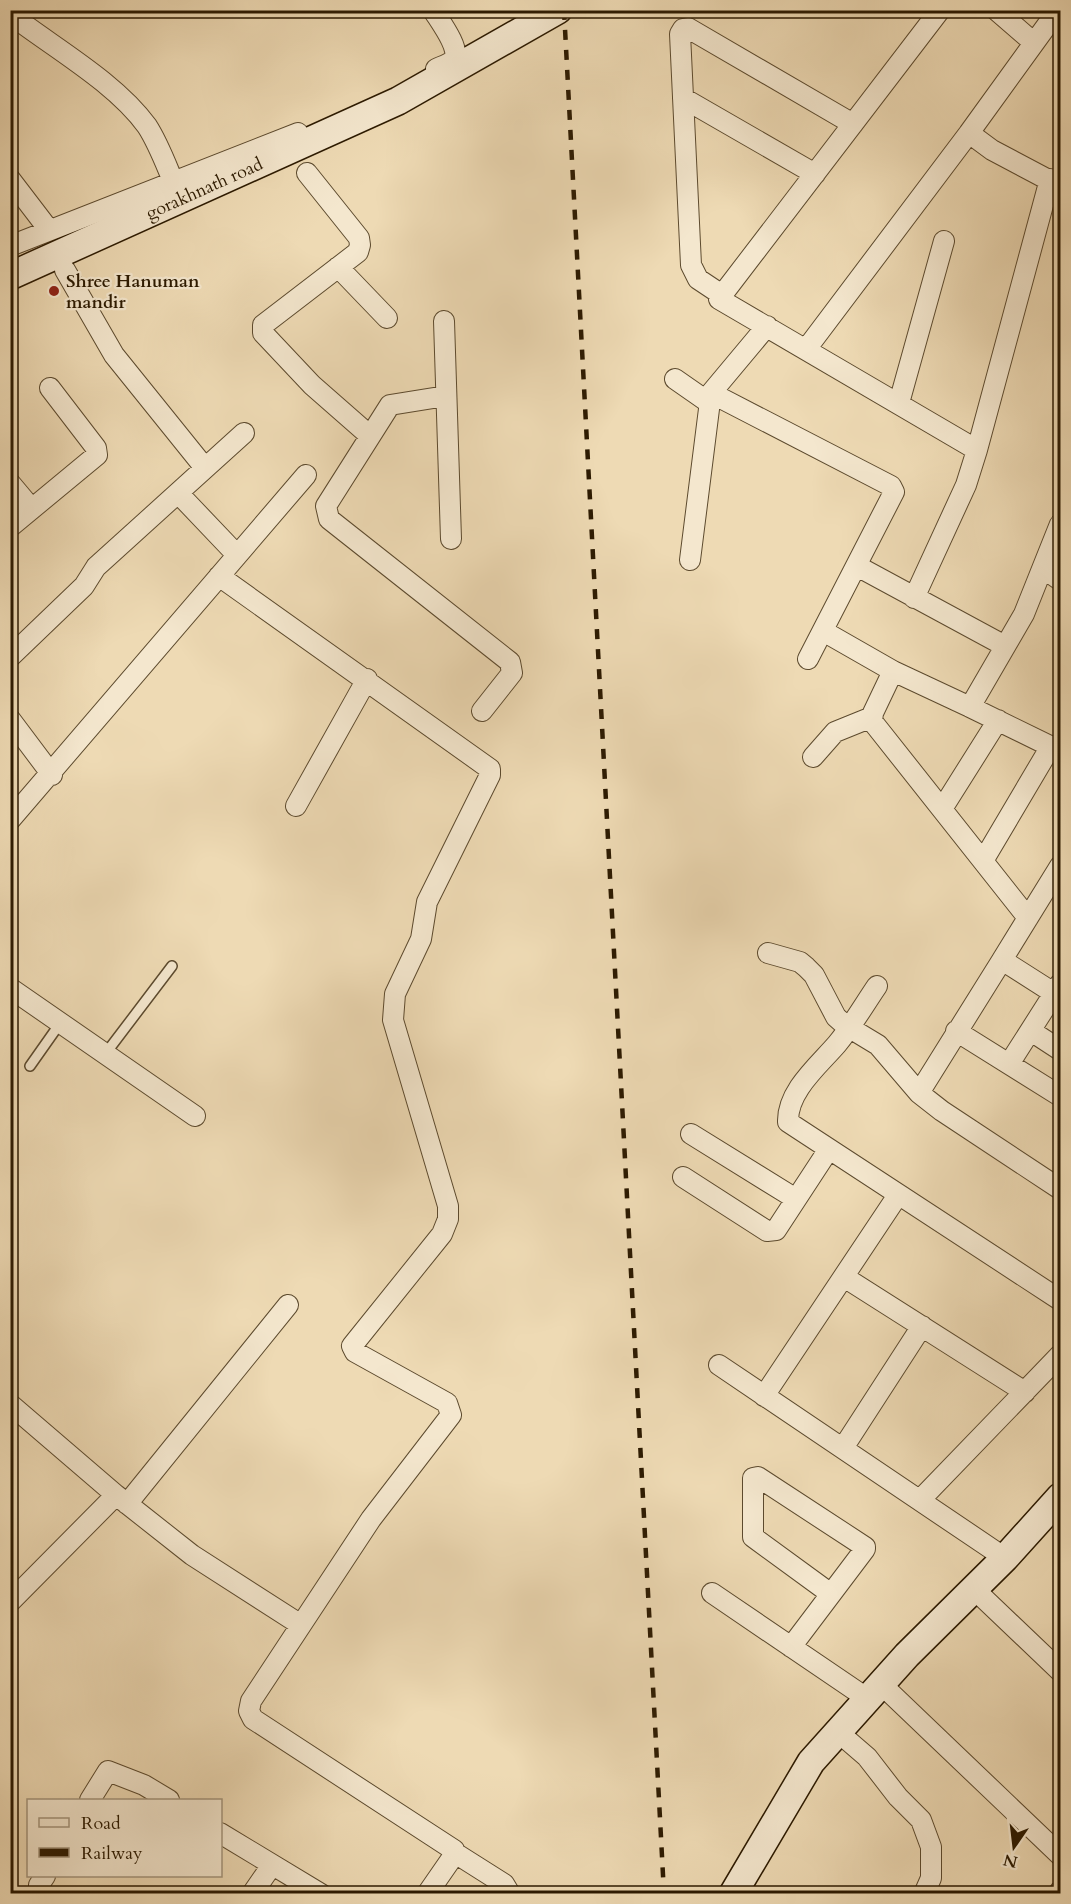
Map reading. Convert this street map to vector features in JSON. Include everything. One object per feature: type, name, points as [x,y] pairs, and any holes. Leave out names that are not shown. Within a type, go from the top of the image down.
[{"type":"street","points":[[10,246],[310,128],[452,61],[456,55],[455,47],[433,10]]},
{"type":"street","name":"gorakhnath road","points":[[10,276],[398,101],[558,10]]},
{"type":"street","points":[[940,10],[719,299],[807,348],[977,450]]},
{"type":"street","points":[[996,10],[1033,42]]},
{"type":"street","points":[[807,348],[969,133],[1058,10]]},
{"type":"street","points":[[10,15],[96,79],[133,111],[156,142],[172,181]]},
{"type":"street","points":[[722,295],[698,279],[691,265],[680,34],[683,29],[688,28],[853,124]]},
{"type":"street","points":[[683,98],[815,174]]},
{"type":"street","points":[[914,598],[966,485],[1055,182],[1006,158],[969,133]]},
{"type":"street","points":[[307,173],[358,238],[360,245],[357,252],[263,325],[262,329],[263,333],[312,386],[369,435]]},
{"type":"street","points":[[10,179],[49,230]]},
{"type":"street","points":[[899,404],[944,241]]},
{"type":"street","points":[[338,267],[387,318]]},
{"type":"street","points":[[65,270],[114,355],[205,468]]},
{"type":"street","points":[[444,321],[451,539]]},
{"type":"street","points":[[690,560],[709,398],[767,326]]},
{"type":"street","points":[[675,379],[709,398],[891,486],[894,497],[808,659]]},
{"type":"street","points":[[10,527],[97,455],[96,448],[50,388]]},
{"type":"street","points":[[446,396],[390,405],[326,506],[326,513],[329,519],[510,662],[512,673],[482,711]]},
{"type":"street","points":[[10,657],[84,586],[96,567],[244,433]]},
{"type":"street","points":[[10,820],[52,775],[306,475]]},
{"type":"street","points":[[10,483],[31,508]]},
{"type":"street","points":[[178,493],[237,555]]},
{"type":"street","points":[[970,706],[1024,614],[1060,524]]},
{"type":"street","points":[[857,566],[1005,646]]},
{"type":"street","points":[[1043,568],[1060,580]]},
{"type":"street","points":[[219,576],[486,765],[490,775],[428,902],[421,939],[395,994],[392,1008],[393,1020],[448,1206],[448,1219],[442,1234],[352,1346],[355,1352],[447,1403],[451,1415],[371,1519],[251,1701],[249,1711],[254,1719],[504,1884],[510,1893]]},
{"type":"street","points":[[823,631],[894,671],[1056,749],[983,861]]},
{"type":"street","points":[[813,757],[835,732],[872,717],[894,671]]},
{"type":"street","points":[[296,806],[367,679]]},
{"type":"street","points":[[872,717],[1028,918]]},
{"type":"street","points":[[10,719],[52,775]]},
{"type":"street","points":[[942,809],[998,720]]},
{"type":"street","points":[[919,1093],[1060,866]]},
{"type":"street","points":[[768,953],[800,962],[806,967],[814,975],[830,1009],[849,1028],[878,1045],[919,1093],[1060,1190]]},
{"type":"street","points":[[1002,960],[1059,991],[1009,1064]]},
{"type":"street","points":[[877,986],[849,1028],[808,1074],[788,1117],[788,1122],[1060,1300]]},
{"type":"street","points":[[10,988],[195,1116]]},
{"type":"street","points":[[1031,1030],[1060,1050]]},
{"type":"street","points":[[956,1031],[1060,1096]]},
{"type":"street","points":[[691,1134],[796,1199]]},
{"type":"street","points":[[683,1177],[767,1231],[776,1230],[829,1149]]},
{"type":"street","points":[[764,1396],[898,1195]]},
{"type":"street","points":[[844,1277],[1025,1392]]},
{"type":"street","points":[[12,1597],[122,1499],[288,1305]]},
{"type":"street","points":[[843,1448],[922,1326]]},
{"type":"street","points":[[920,1500],[1060,1355]]},
{"type":"street","points":[[719,1365],[1005,1558]]},
{"type":"street","points":[[10,1404],[192,1555],[301,1625]]},
{"type":"street","points":[[790,1647],[831,1594],[865,1550],[864,1543],[758,1477],[753,1478],[753,1537],[831,1594]]},
{"type":"street","points":[[733,1893],[810,1762],[874,1691],[1060,1499]]},
{"type":"street","points":[[974,1589],[1060,1671]]},
{"type":"street","points":[[712,1593],[790,1647],[874,1691],[1060,1855]]},
{"type":"street","points":[[838,1732],[871,1762],[898,1797],[921,1820],[931,1847],[931,1878],[924,1893]]},
{"type":"street","points":[[91,1799],[108,1771],[144,1785],[167,1799]]},
{"type":"street","points":[[222,1834],[321,1893]]},
{"type":"street","points":[[427,1893],[455,1852]]},
{"type":"street","points":[[252,1893],[272,1865]]},
{"type":"lane","points":[[106,1053],[172,966]]},
{"type":"lane","points":[[30,1066],[61,1022]]},
{"type":"railway","points":[[564,10],[664,1894]]},
{"type":"place","name":"Shree Hanuman mandir","points":[[54,291]]}]
